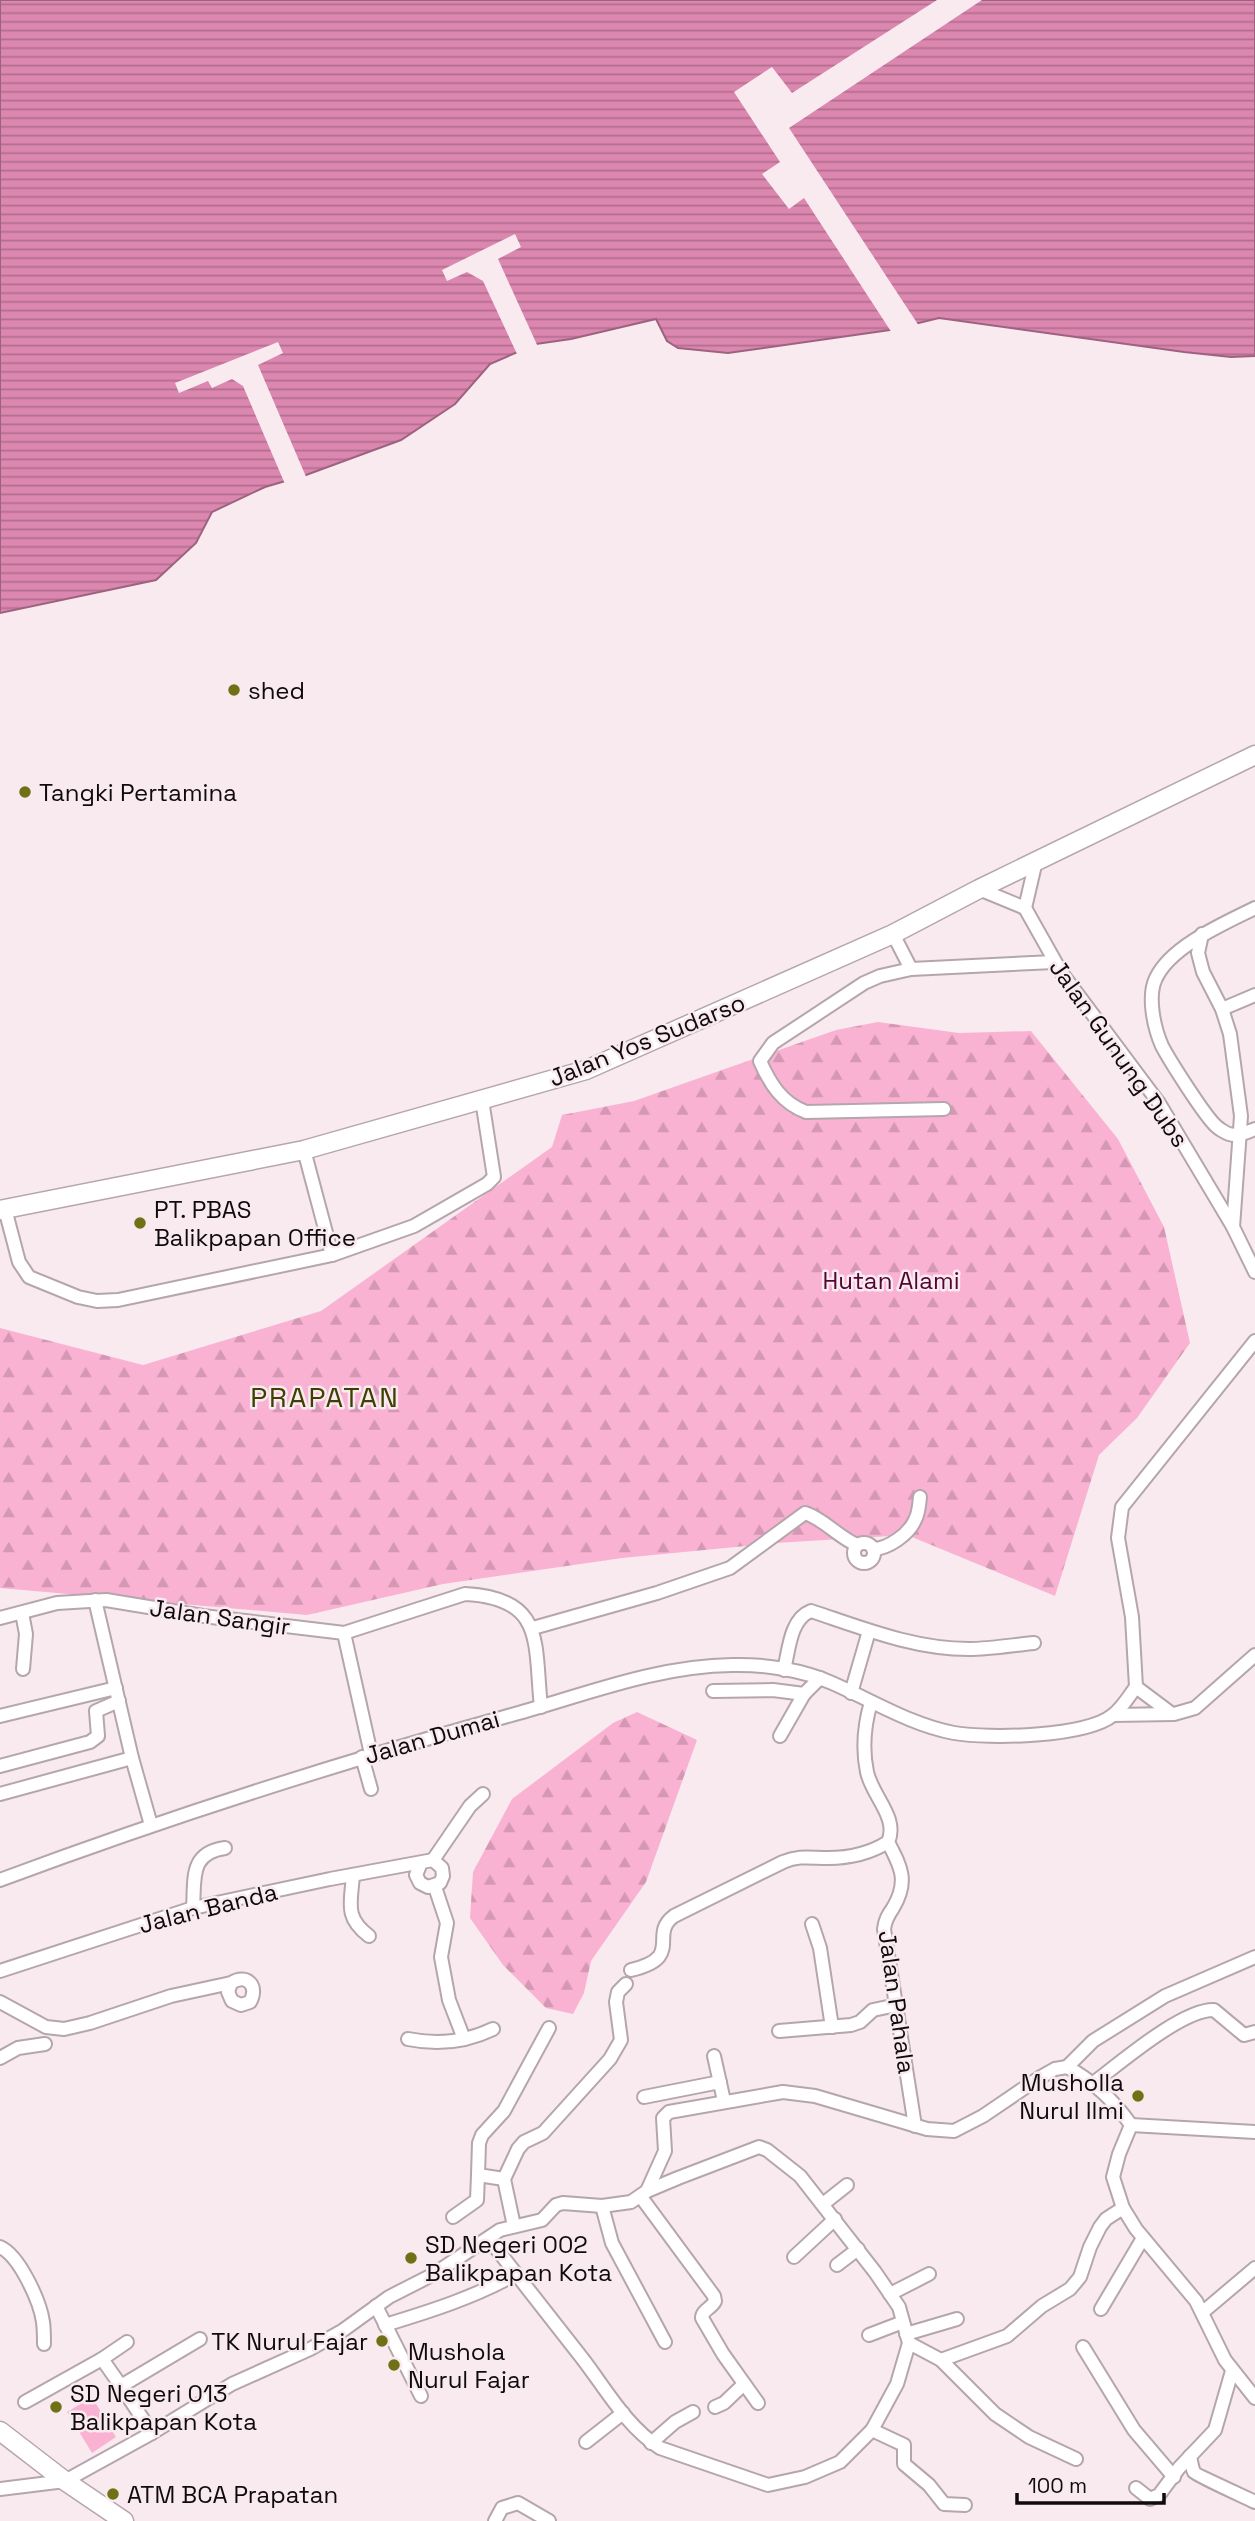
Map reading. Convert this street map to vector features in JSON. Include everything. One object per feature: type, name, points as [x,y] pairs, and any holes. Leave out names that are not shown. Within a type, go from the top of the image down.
[{"type":"main road","name":"Jalan Yos Sudarso","points":[[3,1210],[304,1150],[586,1070],[892,934],[1035,861],[1255,755]]},
{"type":"main road","points":[[0,2431],[65,2481],[124,2521]]},
{"type":"street","points":[[979,889],[1025,908],[1035,861]]},
{"type":"street","name":"Jalan Gunung Dubs","points":[[1025,908],[1054,962],[1159,1103],[1233,1227],[1255,1272]]},
{"type":"street","points":[[1255,908],[1202,933],[1165,965],[1155,979],[1153,995],[1154,1021],[1163,1046],[1215,1126],[1231,1135],[1241,1135],[1255,1129]]},
{"type":"street","points":[[1202,933],[1198,953],[1203,972],[1222,1009],[1230,1034],[1241,1116],[1233,1227]]},
{"type":"street","points":[[892,934],[911,969]]},
{"type":"street","points":[[944,1109],[806,1112],[792,1107],[780,1096],[765,1074],[760,1061],[773,1043],[864,983],[880,976],[911,969],[1054,962]]},
{"type":"street","points":[[1222,1009],[1255,995]]},
{"type":"street","points":[[3,1210],[19,1262],[30,1277],[78,1297],[97,1301],[118,1300],[332,1255],[414,1226],[494,1177],[482,1100]]},
{"type":"street","points":[[304,1150],[332,1255]]},
{"type":"street","points":[[1113,1715],[1136,1687],[1132,1617],[1118,1538],[1122,1507],[1255,1341]]},
{"type":"street","points":[[541,1707],[533,1628],[657,1594],[730,1568],[805,1513],[816,1518],[844,1540],[857,1545],[855,1556],[864,1563],[873,1557],[873,1549],[887,1546],[912,1526],[920,1497]]},
{"type":"street","name":"Jalan Sangir","points":[[0,1618],[57,1603],[106,1600],[203,1616],[344,1633],[465,1594],[502,1599],[517,1608],[533,1628]]},
{"type":"street","points":[[95,1600],[132,1758],[151,1825]]},
{"type":"street","points":[[784,1670],[796,1623],[801,1615],[811,1611],[869,1631],[920,1644],[971,1649],[1034,1643]]},
{"type":"street","points":[[22,1613],[26,1634],[23,1669]]},
{"type":"street","points":[[851,1693],[869,1631]]},
{"type":"street","points":[[344,1633],[371,1789]]},
{"type":"street","points":[[1113,1715],[1174,1714],[1199,1706],[1255,1655]]},
{"type":"street","name":"Jalan Dumai","points":[[0,1880],[151,1825],[367,1755],[624,1681],[682,1669],[737,1665],[784,1670],[820,1678],[871,1702],[954,1733],[1012,1735],[1060,1732],[1093,1726],[1113,1715]]},
{"type":"street","points":[[780,1736],[804,1693],[820,1678]]},
{"type":"street","points":[[1136,1687],[1174,1714]]},
{"type":"street","points":[[713,1691],[773,1690],[804,1693]]},
{"type":"street","points":[[0,1716],[118,1694]]},
{"type":"street","points":[[0,1766],[90,1742],[98,1736],[96,1711],[118,1694]]},
{"type":"street","name":"Jalan Pahala","points":[[871,1702],[864,1725],[865,1762],[874,1792],[886,1811],[892,1828],[888,1842],[903,1881],[884,1929],[915,2126]]},
{"type":"street","points":[[0,1794],[132,1758]]},
{"type":"street","points":[[427,1861],[440,1864],[443,1872],[442,1879],[435,1886],[424,1886],[417,1879],[416,1870],[427,1861],[470,1806],[484,1794]]},
{"type":"street","points":[[631,1970],[646,1966],[659,1958],[663,1950],[664,1927],[674,1916],[783,1862],[802,1856],[858,1856],[888,1842]]},
{"type":"street","points":[[193,1908],[199,1861],[215,1849],[225,1848]]},
{"type":"street","name":"Jalan Banda","points":[[0,1971],[193,1908],[427,1861]]},
{"type":"street","points":[[354,1875],[349,1910],[358,1927],[369,1936]]},
{"type":"street","points":[[435,1886],[447,1923],[441,1957],[449,2000],[464,2039]]},
{"type":"street","points":[[812,1924],[820,1948],[832,2027]]},
{"type":"street","points":[[644,2194],[665,2151],[663,2118],[669,2112],[697,2109],[768,2093],[798,2093],[915,2126],[946,2131],[960,2130],[1038,2078],[1071,2062],[1093,2041],[1165,1997],[1255,1957]]},
{"type":"street","points":[[0,2002],[46,2027],[64,2028],[90,2023],[171,1996],[231,1983]]},
{"type":"street","points":[[514,2226],[504,2179],[524,2142],[543,2133],[610,2059],[621,2040],[616,2002],[618,1992],[626,1984]]},
{"type":"street","points":[[779,2032],[855,2025],[873,2010],[897,2005]]},
{"type":"street","points":[[1096,2081],[1164,2031],[1200,2012],[1214,2010],[1244,2035],[1255,2032]]},
{"type":"street","points":[[453,2217],[477,2200],[479,2143],[504,2111],[549,2028]]},
{"type":"street","points":[[408,2039],[432,2043],[464,2039],[493,2029]]},
{"type":"street","points":[[0,2058],[18,2048],[45,2044]]},
{"type":"street","points":[[713,2056],[724,2101]]},
{"type":"street","points":[[1071,2062],[1096,2081],[1131,2125]]},
{"type":"street","points":[[644,2097],[720,2081]]},
{"type":"street","points":[[1131,2125],[1255,2132]]},
{"type":"street","points":[[1131,2125],[1113,2177],[1124,2208],[1143,2238],[1203,2312],[1232,2371],[1255,2398]]},
{"type":"street","points":[[0,2489],[65,2481],[152,2433],[232,2384],[342,2331],[376,2306],[434,2273],[500,2230],[542,2220],[563,2203],[602,2206],[631,2202],[644,2194],[759,2147],[789,2166],[823,2204],[899,2307],[906,2333],[897,2384],[872,2430],[840,2462],[805,2477],[768,2485],[660,2448],[644,2438],[622,2413],[488,2238]]},
{"type":"street","points":[[478,2175],[504,2179]]},
{"type":"street","points":[[823,2204],[847,2185]]},
{"type":"street","points":[[644,2194],[714,2297],[713,2305],[704,2312],[702,2318],[758,2403]]},
{"type":"street","points":[[602,2206],[612,2243],[665,2342]]},
{"type":"street","points":[[941,2360],[1007,2336],[1042,2306],[1074,2286],[1100,2227],[1106,2219],[1124,2208]]},
{"type":"street","points":[[794,2257],[835,2219]]},
{"type":"street","points":[[1101,2309],[1143,2238]]},
{"type":"street","points":[[0,2247],[11,2254],[38,2301],[44,2323],[44,2344]]},
{"type":"street","points":[[837,2265],[858,2249]]},
{"type":"street","points":[[1203,2312],[1255,2268]]},
{"type":"street","points":[[385,2325],[448,2305],[516,2274]]},
{"type":"street","points":[[890,2294],[929,2274]]},
{"type":"street","points":[[376,2306],[421,2396]]},
{"type":"street","points":[[869,2335],[906,2333],[957,2319]]},
{"type":"street","points":[[906,2333],[941,2360],[995,2414],[1029,2437],[1076,2459]]},
{"type":"street","points":[[121,2386],[200,2339]]},
{"type":"street","points":[[25,2402],[127,2342]]},
{"type":"street","points":[[1083,2347],[1134,2430],[1174,2477]]},
{"type":"street","points":[[102,2359],[152,2433]]},
{"type":"street","points":[[1136,2488],[1152,2500],[1159,2495],[1215,2430],[1232,2371]]},
{"type":"street","points":[[715,2407],[724,2403],[744,2384]]},
{"type":"street","points":[[651,2443],[675,2422],[693,2412]]},
{"type":"street","points":[[586,2442],[622,2413]]},
{"type":"street","points":[[872,2430],[904,2445],[904,2464],[929,2485],[944,2504],[965,2505]]},
{"type":"street","points":[[1190,2456],[1194,2472],[1198,2476],[1255,2502]]},
{"type":"street","points":[[495,2521],[502,2508],[518,2503],[549,2521]]},
{"type":"green space","name":"Hutan Alami","points":[[878,1022],[959,1033],[1031,1031],[1118,1139],[1164,1227],[1190,1343],[1137,1418],[1099,1455],[1055,1596],[907,1535],[776,1543],[622,1558],[443,1584],[307,1615],[0,1588],[0,1328],[143,1365],[321,1311],[552,1147],[562,1115],[634,1101],[836,1030]]},
{"type":"green space","points":[[637,1712],[697,1740],[646,1882],[591,1961],[584,1993],[573,2014],[546,2008],[503,1965],[470,1918],[473,1872],[512,1799],[613,1723]]},
{"type":"green space","points":[[92,2397],[116,2437],[92,2453],[67,2412]]},
{"type":"shaded area","points":[[0,0],[1255,0],[1255,356],[1231,357],[1184,352],[939,318],[890,330],[728,353],[678,348],[667,341],[656,319],[571,339],[536,344],[490,364],[455,404],[401,440],[265,487],[212,512],[196,543],[156,580],[0,613]]},
{"type":"pier","points":[[937,0],[982,0],[789,128],[919,326],[892,333],[804,198],[789,209],[762,174],[780,162],[734,92],[772,67],[792,93]]},
{"type":"pier","points":[[515,234],[521,247],[498,259],[538,347],[517,354],[483,281],[467,272],[447,281],[442,270]]},
{"type":"pier","points":[[278,342],[283,353],[258,365],[307,479],[285,484],[243,386],[232,379],[212,388],[208,381],[179,393],[175,383]]},
{"type":"place","name":"shed","points":[[234,690]]},
{"type":"place","name":"Tangki Pertamina","points":[[25,792]]},
{"type":"place","name":"PT. PBAS Balikpapan Office","points":[[140,1223]]},
{"type":"place","name":"Musholla Nurul Ilmi","points":[[1138,2096]]},
{"type":"place","name":"SD Negeri 002 Balikpapan Kota","points":[[411,2258]]},
{"type":"place","name":"TK Nurul Fajar","points":[[382,2341]]},
{"type":"place","name":"Mushola Nurul Fajar","points":[[394,2365]]},
{"type":"place","name":"SD Negeri 013 Balikpapan Kota","points":[[56,2407]]},
{"type":"place","name":"ATM BCA Prapatan","points":[[113,2494]]},
{"type":"district","name":"PRAPATAN","points":[[325,1397]]}]
